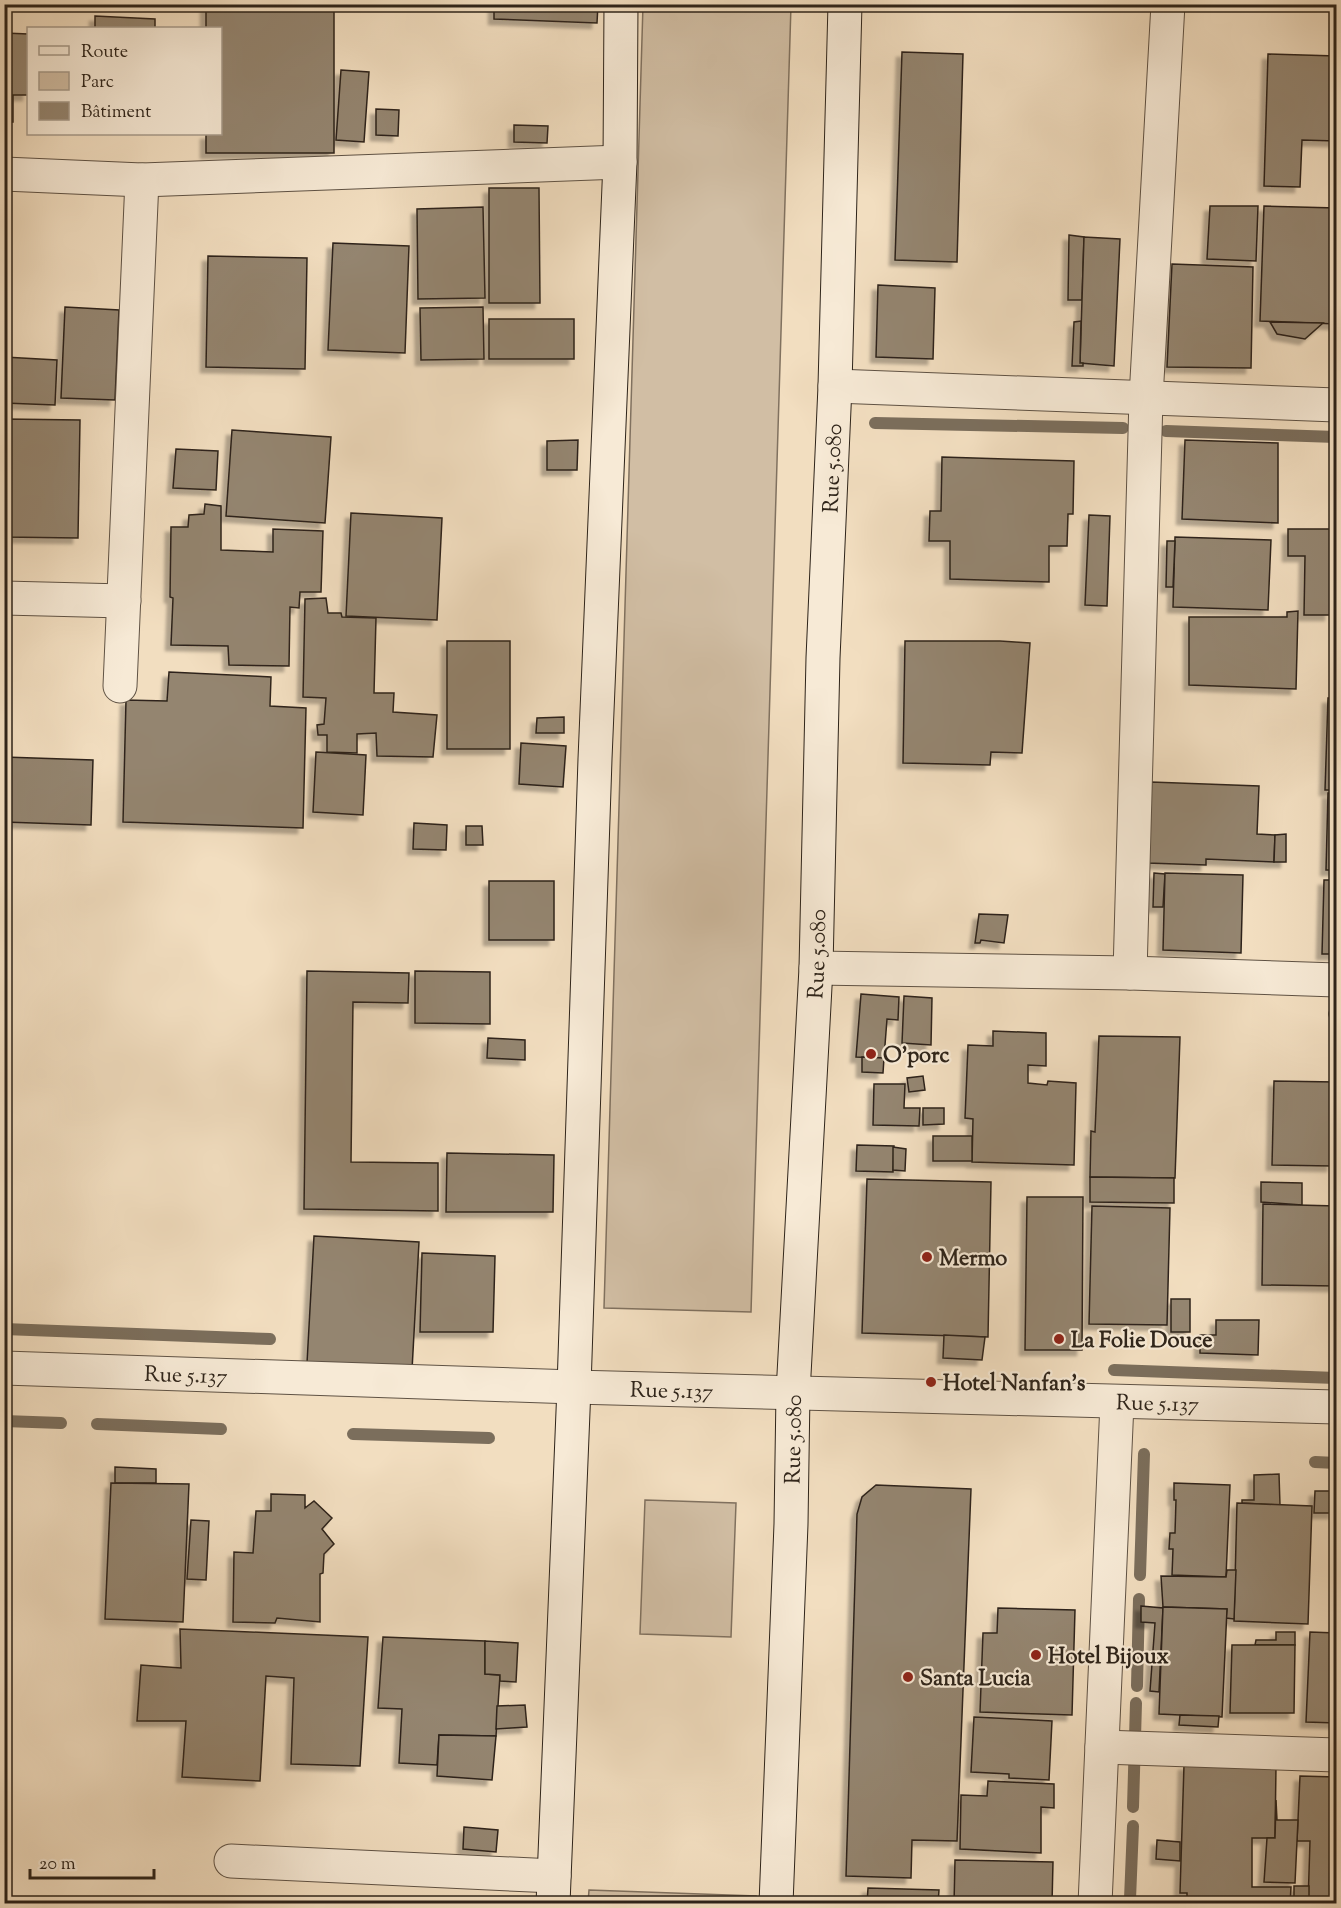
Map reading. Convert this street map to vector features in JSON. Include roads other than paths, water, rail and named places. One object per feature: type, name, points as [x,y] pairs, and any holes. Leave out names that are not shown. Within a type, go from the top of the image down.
[{"type":"street","points":[[231,1861],[553,1890],[574,1387],[594,771],[620,162],[621,4]]},
{"type":"street","name":"Rue 5.080","points":[[776,1904],[791,1524],[793,1393],[816,968],[823,658],[835,386],[845,4]]},
{"type":"street","points":[[1130,973],[1146,398],[1168,4]]},
{"type":"street","points":[[4,174],[142,180],[620,162]]},
{"type":"street","points":[[120,686],[142,180]]},
{"type":"street","points":[[835,386],[1336,405]]},
{"type":"street","points":[[4,598],[124,601]]},
{"type":"street","points":[[816,968],[1130,973],[1336,980]]},
{"type":"street","name":"Rue 5.137","points":[[4,1368],[1117,1403],[1336,1407]]},
{"type":"street","points":[[1095,1904],[1117,1403]]},
{"type":"street","points":[[1102,1747],[1336,1755]]},
{"type":"waterway","points":[[875,423],[1123,428]]},
{"type":"waterway","points":[[1166,431],[1336,437]]},
{"type":"waterway","points":[[4,1329],[270,1339]]},
{"type":"waterway","points":[[1114,1370],[1336,1378]]},
{"type":"waterway","points":[[4,1421],[61,1423]]},
{"type":"waterway","points":[[97,1424],[221,1429]]},
{"type":"waterway","points":[[353,1434],[489,1438]]},
{"type":"waterway","points":[[1140,1575],[1144,1454]]},
{"type":"waterway","points":[[1315,1462],[1336,1463]]},
{"type":"waterway","points":[[1137,1686],[1139,1599]]},
{"type":"waterway","points":[[1133,1807],[1136,1703]]},
{"type":"waterway","points":[[1130,1899],[1133,1826]]},
{"type":"place","name":"O’porc","points":[[871,1054]]},
{"type":"place","name":"Mermo","points":[[927,1257]]},
{"type":"place","name":"La Folie Douce","points":[[1059,1339]]},
{"type":"place","name":"Hotel Nanfan's","points":[[931,1382]]},
{"type":"place","name":"Hotel Bijoux","points":[[1036,1655]]},
{"type":"place","name":"Santa Lucia","points":[[908,1677]]}]
